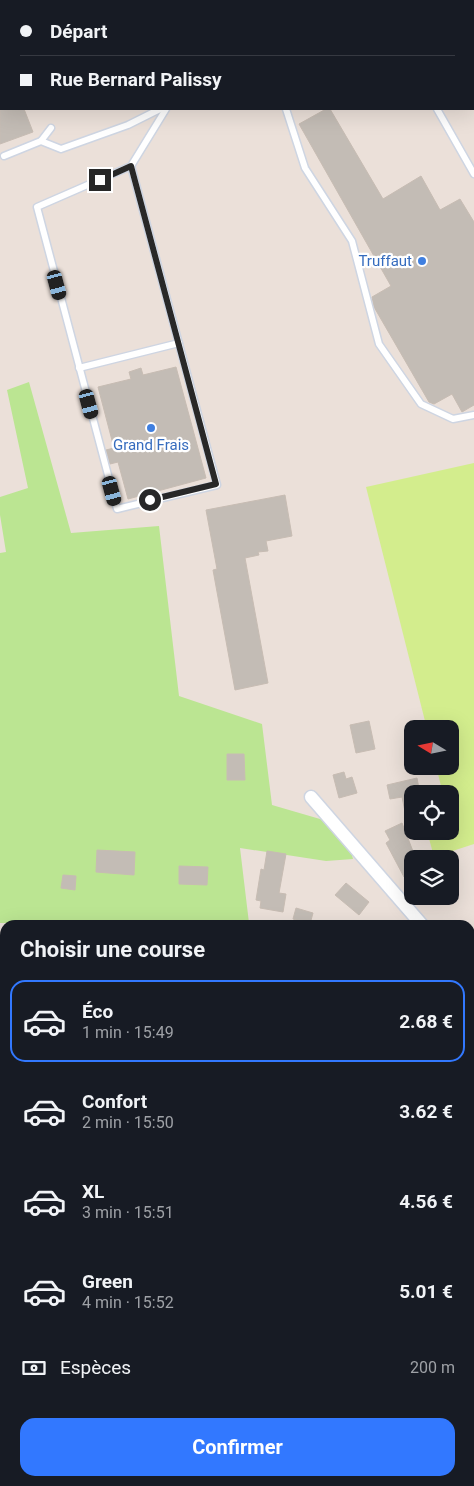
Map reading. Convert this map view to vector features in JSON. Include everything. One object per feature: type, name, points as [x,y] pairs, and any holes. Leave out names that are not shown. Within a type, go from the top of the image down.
[{"type":"street","points":[[311,797],[418,920]]},
{"type":"lane","points":[[41,141],[62,149],[128,126],[158,110]]},
{"type":"lane","points":[[131,166],[216,484],[117,508],[37,207],[131,166],[165,110]]},
{"type":"lane","points":[[286,110],[305,168],[352,242],[379,344],[421,404],[453,419],[474,415]]},
{"type":"lane","points":[[438,110],[474,174]]},
{"type":"lane","points":[[4,156],[41,141],[51,128]]},
{"type":"lane","points":[[79,368],[179,344]]},
{"type":"green space","points":[[29,382],[71,533],[159,526],[179,696],[262,724],[272,805],[344,826],[353,859],[326,861],[240,848],[249,920],[0,920],[0,553],[6,552],[0,515],[0,497],[28,488],[7,390]]},
{"type":"green space","points":[[474,463],[474,844],[456,850],[432,850],[429,840],[459,840],[459,785],[441,785],[438,775],[459,775],[459,720],[425,720],[366,487]]},
{"type":"building","points":[[0,110],[24,110],[33,132],[0,144]]},
{"type":"building","points":[[324,110],[331,110],[383,199],[421,176],[440,210],[460,199],[474,222],[474,405],[462,412],[452,394],[434,404],[429,402],[374,307],[372,297],[391,286],[299,124]]},
{"type":"building","points":[[176,367],[206,478],[128,499],[118,462],[110,464],[106,450],[114,448],[98,387],[131,379],[129,372],[141,368],[143,375]]},
{"type":"building","points":[[285,495],[292,536],[266,541],[268,551],[258,552],[259,555],[245,558],[268,683],[235,690],[213,570],[217,569],[206,510]]},
{"type":"building","points":[[369,721],[375,749],[356,753],[350,725]]},
{"type":"building","points":[[227,754],[244,754],[245,780],[227,780]]},
{"type":"building","points":[[344,772],[346,779],[352,777],[357,793],[339,798],[333,775]]},
{"type":"building","points":[[417,778],[418,785],[404,785],[404,807],[402,797],[390,799],[387,785]]},
{"type":"building","points":[[402,823],[404,840],[409,840],[412,850],[404,850],[404,877],[386,843],[390,840],[385,831]]},
{"type":"building","points":[[97,850],[135,852],[134,875],[96,872]]},
{"type":"building","points":[[267,851],[286,854],[279,893],[286,894],[283,912],[260,908],[261,901],[256,900],[261,869],[264,870]]},
{"type":"building","points":[[179,866],[208,867],[207,885],[179,884]]},
{"type":"building","points":[[63,875],[76,876],[75,890],[61,888]]},
{"type":"building","points":[[346,883],[369,902],[359,915],[335,895]]},
{"type":"building","points":[[296,908],[313,913],[311,920],[293,919]]},
{"type":"place","name":"Truffaut","points":[[422,261]]},
{"type":"place","name":"Grand Frais","points":[[151,428]]},
{"type":"route","points":[[100,180],[131,166],[216,484],[150,500]]}]
